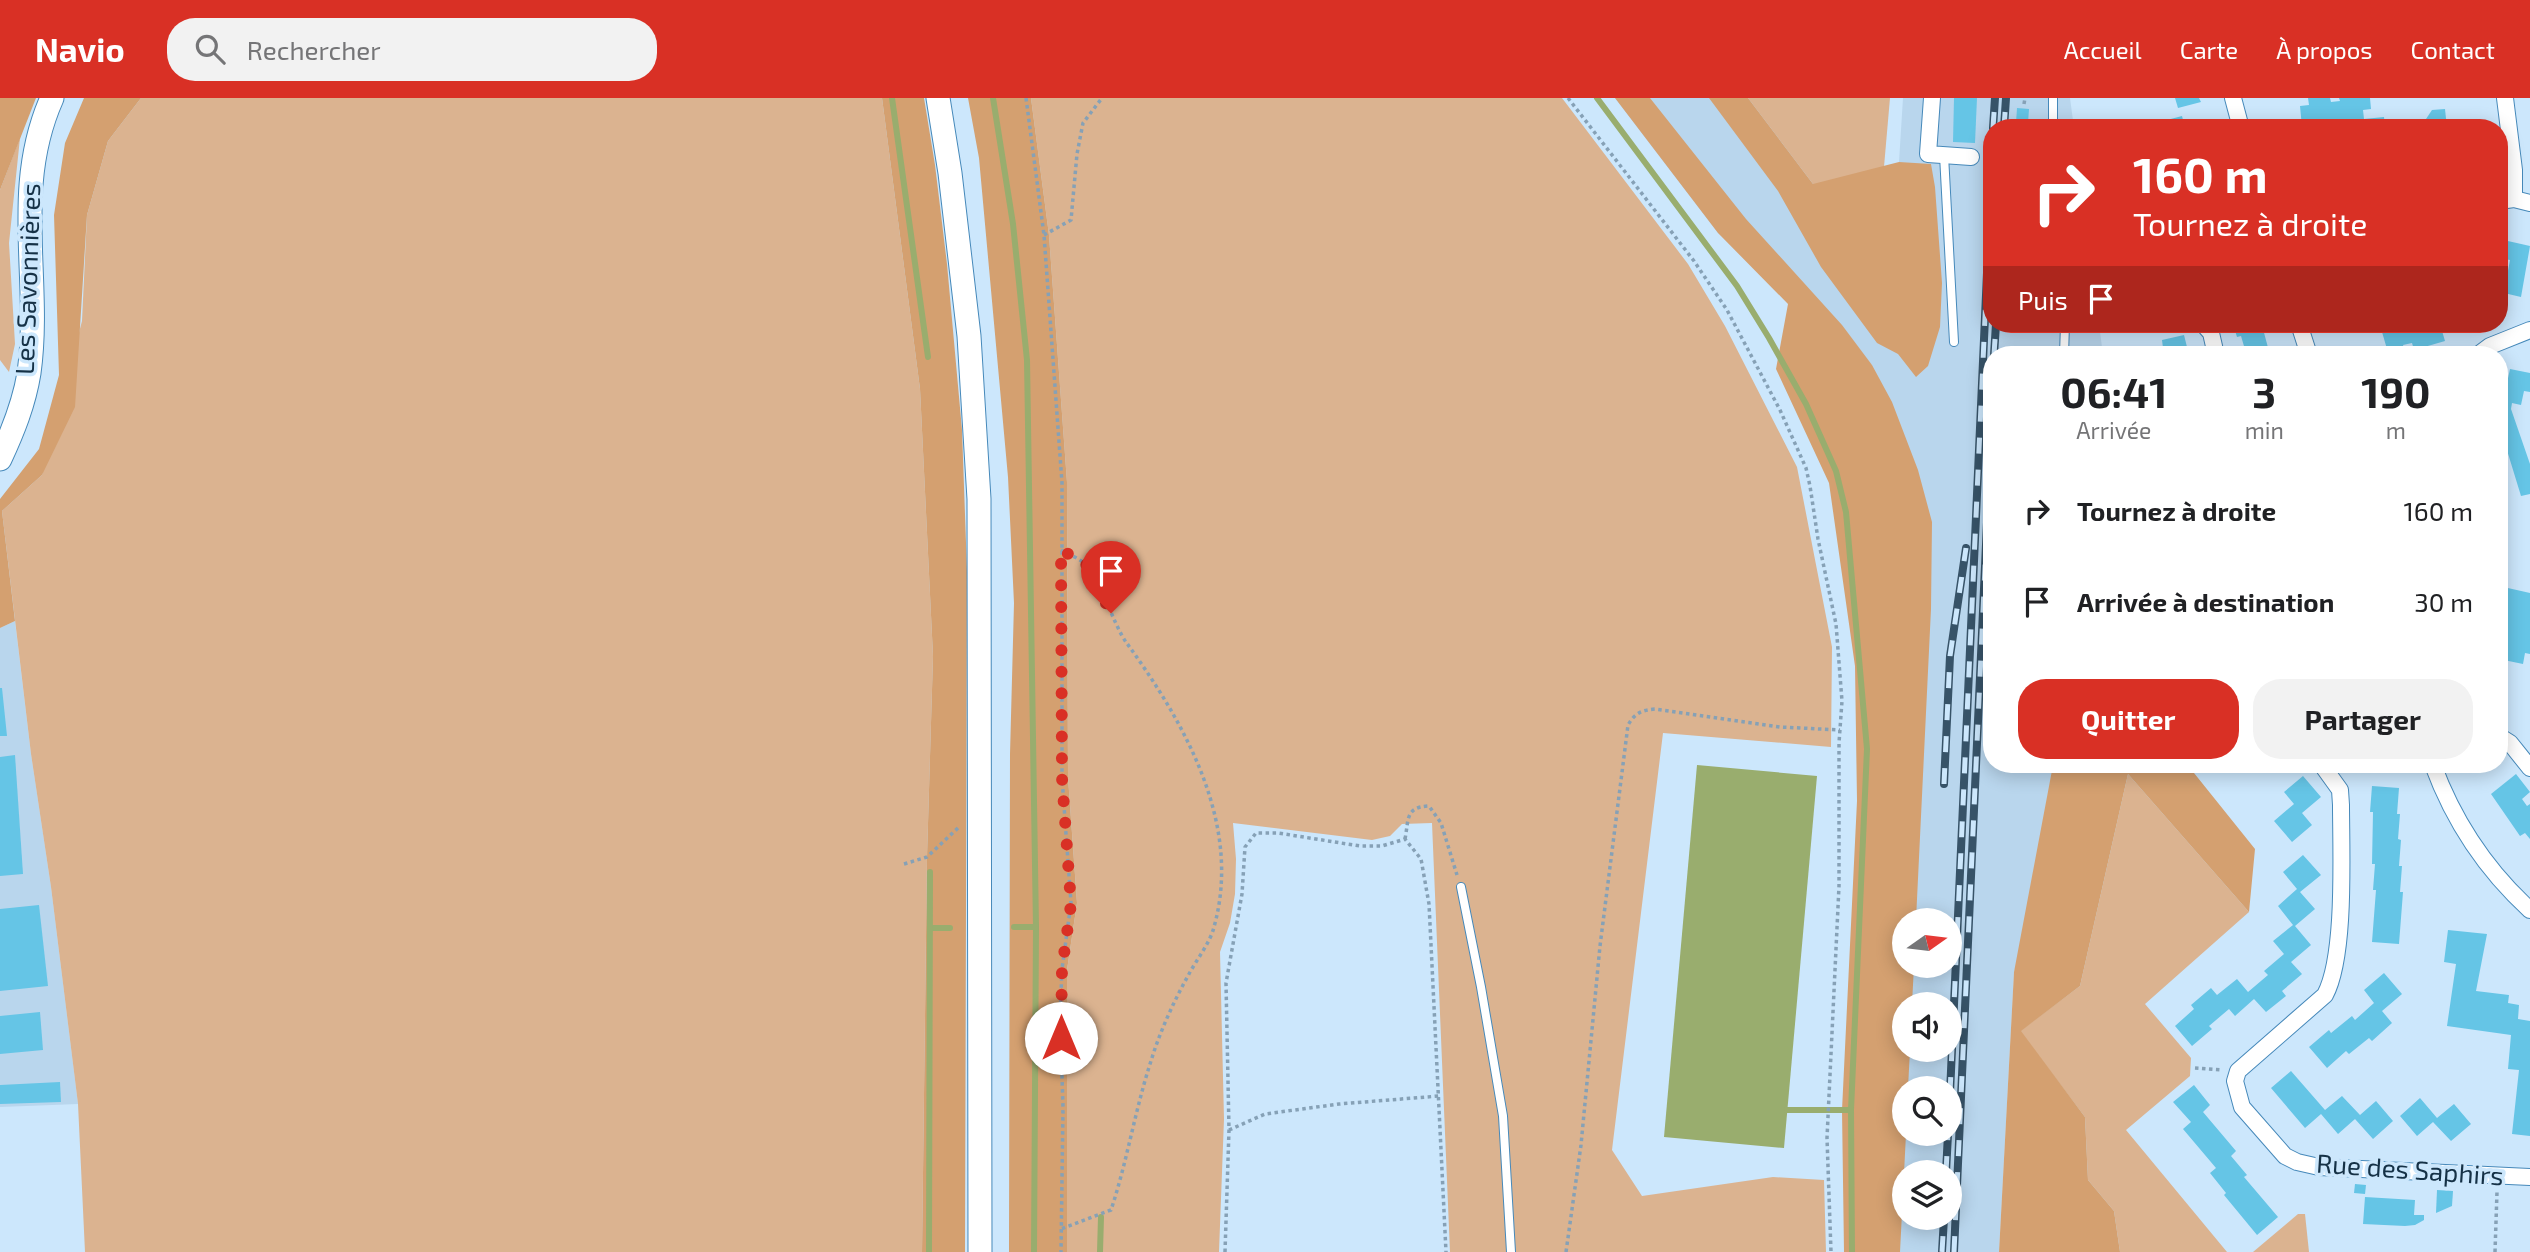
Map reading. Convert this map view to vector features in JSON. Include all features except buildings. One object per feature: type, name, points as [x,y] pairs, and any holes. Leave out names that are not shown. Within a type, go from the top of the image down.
[{"type":"main road","name":"Les Savonnières","points":[[0,459],[19,420],[29,373],[31,327],[28,190],[36,136],[51,98]]},
{"type":"main road","points":[[938,98],[950,173],[969,336],[979,499],[980,1252]]},
{"type":"street","points":[[1931,98],[1928,155],[1971,157]]},
{"type":"street","points":[[2233,98],[2239,119]]},
{"type":"street","points":[[2505,98],[2508,119]]},
{"type":"street","points":[[2508,122],[2514,170],[2514,201]]},
{"type":"street","points":[[2490,346],[2530,330]]},
{"type":"street","points":[[2508,742],[2530,768]]},
{"type":"street","points":[[2238,1071],[2325,995],[2331,984],[2339,924],[2341,805],[2340,790],[2328,773]]},
{"type":"street","points":[[2435,773],[2461,829],[2497,878],[2530,910]]},
{"type":"street","name":"Rue des Saphirs","points":[[2238,1071],[2235,1081],[2242,1107],[2285,1156],[2297,1162],[2319,1167],[2530,1177]]},
{"type":"lane","points":[[2053,98],[2053,119]]},
{"type":"lane","points":[[1944,155],[1954,342]]},
{"type":"lane","points":[[1461,887],[1503,1116],[1511,1252]]},
{"type":"path","points":[[1026,98],[1044,235],[1062,483],[1062,778],[1071,904],[1062,969],[1060,1016],[1063,1107],[1061,1252]]},
{"type":"path","points":[[1044,235],[1071,220],[1083,122],[1102,98]]},
{"type":"path","points":[[1568,98],[1694,261],[1727,310],[1780,410],[1805,468],[1836,624],[1841,671],[1839,886],[1826,1138],[1831,1252]]},
{"type":"path","points":[[2024,104],[2025,98]]},
{"type":"path","points":[[1061,550],[1086,564],[1118,629],[1139,657],[1173,714],[1206,785],[1218,822],[1222,857],[1214,929],[1170,1013],[1151,1061],[1111,1210],[1061,1229]]},
{"type":"path","points":[[1566,1252],[1581,1145],[1600,946],[1628,725],[1632,717],[1642,710],[1655,709],[1780,727],[1840,730]]},
{"type":"path","points":[[1446,1252],[1429,904],[1421,859],[1405,839],[1409,813],[1417,807],[1429,806],[1441,822],[1461,887]]},
{"type":"path","points":[[904,864],[927,857],[981,807]]},
{"type":"path","points":[[1225,1252],[1229,1130],[1226,983],[1242,894],[1245,847],[1256,834],[1278,833],[1360,846],[1382,846],[1405,839]]},
{"type":"path","points":[[2195,1068],[2238,1071]]},
{"type":"path","points":[[1229,1130],[1265,1114],[1339,1104],[1440,1096]]},
{"type":"path","points":[[2495,1252],[2498,1176]]},
{"type":"shaded area","points":[[0,98],[36,98],[0,190]]},
{"type":"shaded area","points":[[84,98],[141,98],[108,141],[87,215],[75,407],[42,475],[2,511],[15,621],[0,628],[0,499],[39,449],[59,375],[54,215],[65,143]]},
{"type":"shaded area","points":[[141,98],[882,98],[920,389],[933,656],[927,857],[922,1252],[85,1252],[78,1104],[51,887],[31,754],[2,511],[42,475],[82,321],[87,215],[108,141]]},
{"type":"shaded area","points":[[882,98],[924,98],[947,264],[962,430],[967,571],[965,1252],[922,1252],[927,857],[933,656],[920,389]]},
{"type":"shaded area","points":[[968,98],[1031,98],[1049,235],[1067,482],[1068,777],[1077,903],[1067,970],[1067,1252],[1009,1252],[1010,754],[1014,603],[1008,477],[979,158]]},
{"type":"shaded area","points":[[1031,98],[1562,98],[1688,264],[1725,326],[1797,467],[1832,647],[1831,747],[1663,733],[1612,1150],[1642,1196],[1773,1177],[1824,1180],[1826,1252],[1450,1252],[1432,823],[1402,824],[1390,836],[1372,840],[1233,823],[1235,894],[1230,923],[1220,952],[1224,1119],[1219,1252],[1067,1252],[1067,970],[1077,903],[1068,777],[1067,482],[1049,235]]},
{"type":"shaded area","points":[[1615,98],[1748,98],[1813,184],[1917,226],[1899,162],[1903,98],[2070,98],[2073,119],[1983,119],[1983,333],[2100,333],[2102,346],[1983,346],[1983,773],[2075,773],[2014,972],[1999,1252],[1865,1252],[1872,365],[1718,233]]},
{"type":"shaded area","points":[[1615,98],[1650,98],[1746,219],[1842,325],[1872,365],[1892,402],[1918,470],[1932,522],[1931,609],[1917,908],[1892,908],[1892,978],[1913,978],[1913,992],[1892,992],[1892,1062],[1909,1062],[1909,1076],[1892,1076],[1892,1146],[1905,1146],[1905,1160],[1892,1160],[1892,1230],[1901,1230],[1900,1252],[1844,1252],[1842,1110],[1857,801],[1855,666],[1829,483],[1776,369],[1788,304],[1718,233]]},
{"type":"shaded area","points":[[1709,98],[1748,98],[1813,184],[1899,162],[1931,164],[1942,283],[1940,327],[1928,366],[1916,377],[1898,354],[1877,343],[1821,267],[1778,191]]},
{"type":"shaded area","points":[[1748,98],[1890,98],[1881,201],[1813,184]]},
{"type":"shaded area","points":[[20,138],[9,243],[15,344],[9,372],[0,360],[0,190]]},
{"type":"shaded area","points":[[15,621],[78,1104],[0,1107],[0,628]]},
{"type":"shaded area","points":[[1697,765],[1817,776],[1784,1148],[1664,1137]]},
{"type":"shaded area","points":[[2051,773],[2194,773],[2255,849],[2249,912],[2128,774],[2080,986],[2021,1031],[2085,1117],[2088,1180],[2114,1211],[2120,1252],[1999,1252],[2014,972]]},
{"type":"shaded area","points":[[2128,774],[2249,912],[2145,1004],[2191,1058],[2190,1076],[2126,1130],[2227,1252],[2120,1252],[2114,1211],[2088,1180],[2085,1117],[2020,1031],[2080,986]]},
{"type":"shaded area","points":[[2298,1214],[2305,1214],[2309,1252],[2253,1252]]},
{"type":"waterway","points":[[892,98],[928,357]]},
{"type":"waterway","points":[[993,98],[1013,224],[1027,360],[1036,927],[1034,1252]]},
{"type":"waterway","points":[[1597,98],[1737,286],[1769,338],[1806,404],[1836,471],[1846,512],[1867,749],[1851,1110],[1852,1252]]},
{"type":"waterway","points":[[929,1252],[930,872]]},
{"type":"waterway","points":[[1014,927],[1036,927]]},
{"type":"waterway","points":[[930,928],[950,928]]},
{"type":"waterway","points":[[1787,1110],[1851,1110]]},
{"type":"waterway","points":[[1100,1252],[1101,1217]]},
{"type":"railway","points":[[1994,119],[1995,98]]},
{"type":"railway","points":[[2005,119],[2006,98]]},
{"type":"railway","points":[[1984,333],[1984,346]]},
{"type":"railway","points":[[1995,333],[1995,346]]},
{"type":"railway","points":[[1951,1076],[1983,362]]},
{"type":"railway","points":[[1944,784],[1950,656],[1966,548]]},
{"type":"railway","points":[[1954,1252],[1983,611]]},
{"type":"railway","points":[[1947,1146],[1947,1160]]},
{"type":"railway","points":[[1942,1252],[1943,1230]]},
{"type":"route","points":[[1061,1038],[1062,969],[1071,904],[1062,778],[1061,550],[1086,564],[1111,613]]}]
